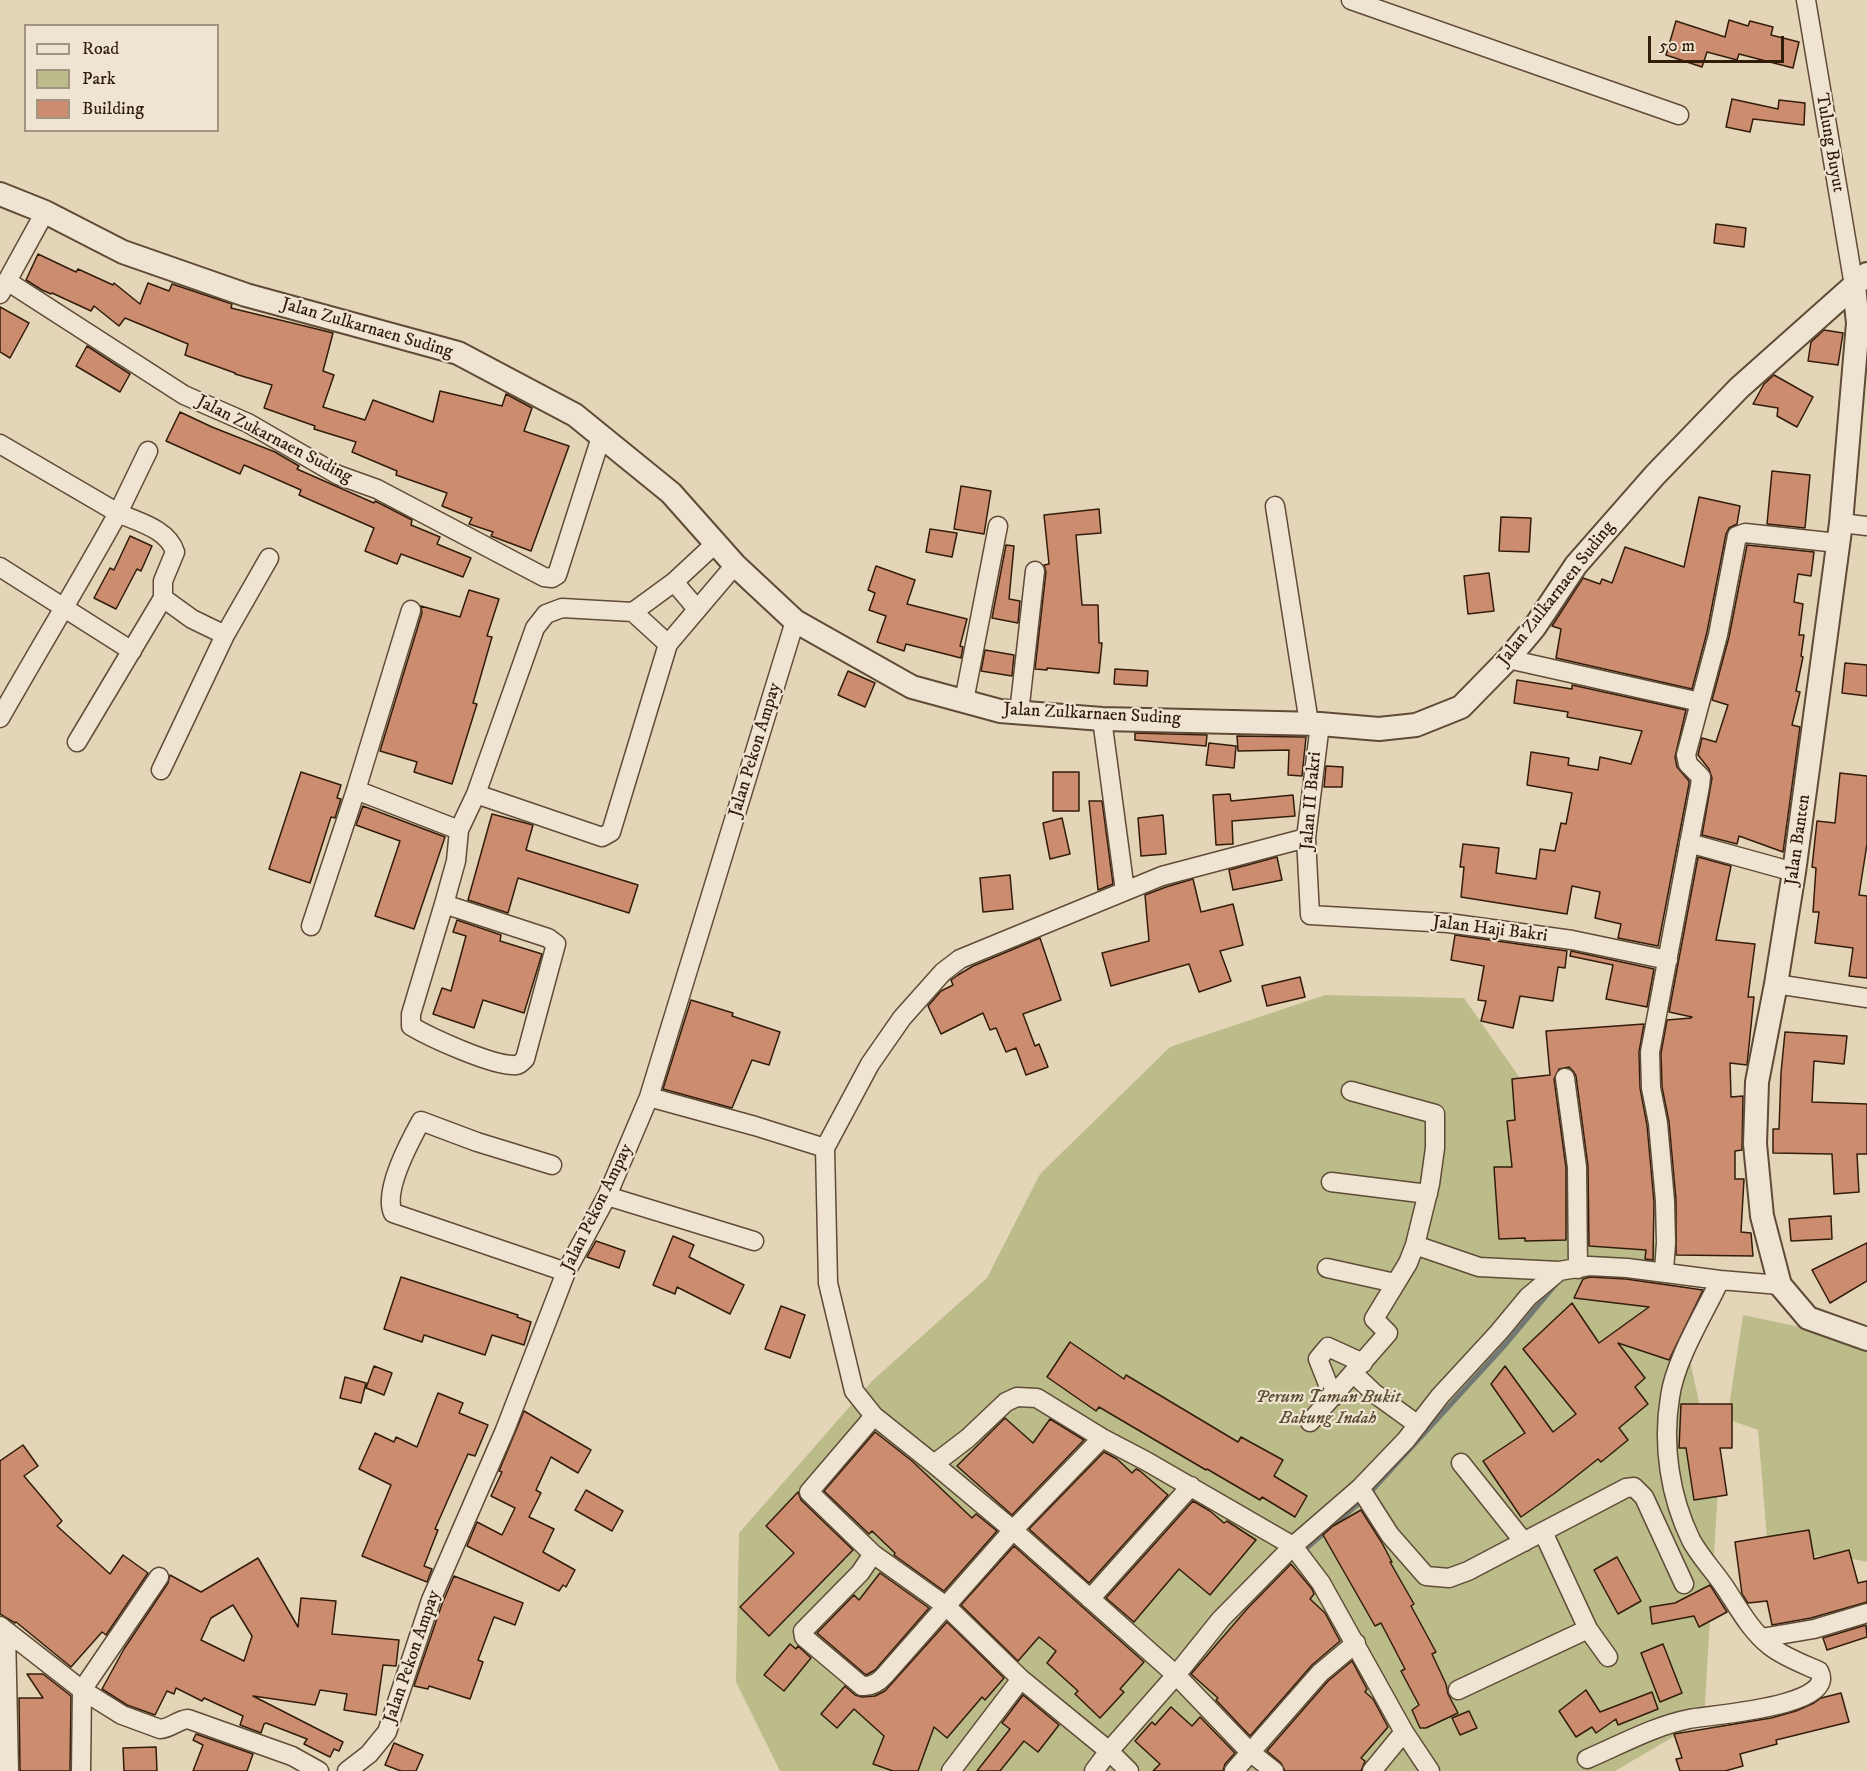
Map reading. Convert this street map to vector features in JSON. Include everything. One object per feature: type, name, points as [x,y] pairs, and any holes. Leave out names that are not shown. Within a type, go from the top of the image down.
[{"type":"street","points":[[1351,0],[1679,114]]},
{"type":"street","name":"Tulung Buyut","points":[[1806,0],[1860,280]]},
{"type":"street","name":"Jalan Zulkarnaen Suding","points":[[0,194],[45,212],[123,252],[246,295],[458,354],[575,415],[671,493],[735,565],[795,621],[912,687],[1000,711],[1102,719],[1314,723],[1379,729],[1416,725],[1461,707],[1508,659],[1534,628],[1576,565],[1655,475],[1739,388],[1860,280]]},
{"type":"street","name":"Jalan Zukarnaen Suding","points":[[45,212],[3,287],[184,395],[248,423],[338,475],[377,489],[544,577],[552,578],[557,575],[601,437]]},
{"type":"street","name":"Jalan Banten","points":[[1860,280],[1862,324],[1840,533],[1794,872],[1776,984],[1756,1082],[1755,1144],[1762,1216],[1780,1285],[1809,1318],[1867,1339]]},
{"type":"street","points":[[0,444],[118,513],[159,532],[172,543],[175,552],[163,581],[163,598],[77,742]]},
{"type":"street","points":[[0,718],[63,607],[89,567],[148,451]]},
{"type":"street","name":"Jalan II Bakri","points":[[1275,506],[1314,723],[1306,838],[1310,915]]},
{"type":"street","points":[[964,701],[998,526]]},
{"type":"street","points":[[1664,1271],[1665,1201],[1658,1123],[1651,1088],[1650,1061],[1701,777],[1688,764],[1686,755],[1718,635],[1737,536],[1745,533],[1840,533],[1867,526]]},
{"type":"street","points":[[633,612],[674,582],[716,543]]},
{"type":"street","points":[[161,770],[225,635],[269,558]]},
{"type":"street","points":[[476,794],[602,837],[611,832],[668,644],[735,565]]},
{"type":"street","points":[[0,567],[132,651]]},
{"type":"street","points":[[1019,713],[1035,571]]},
{"type":"street","points":[[674,582],[697,609]]},
{"type":"street","points":[[163,598],[192,619],[225,635]]},
{"type":"street","points":[[444,904],[548,938],[556,944],[525,1059],[520,1065],[511,1066],[479,1057],[411,1026],[411,1014],[456,861],[459,830],[476,794],[535,628],[546,614],[562,608],[633,612],[668,644]]},
{"type":"street","points":[[311,926],[356,790],[411,610]]},
{"type":"street","name":"Jalan Pekon Ampay","points":[[347,1771],[369,1754],[387,1732],[431,1600],[505,1430],[566,1272],[607,1196],[649,1097],[795,621]]},
{"type":"street","points":[[1508,659],[1700,702]]},
{"type":"street","points":[[1102,719],[1125,891]]},
{"type":"street","points":[[356,790],[459,830]]},
{"type":"street","points":[[1274,1771],[1250,1752],[1176,1675],[1013,1530],[874,1416],[854,1391],[828,1283],[825,1148],[870,1064],[902,1018],[942,972],[960,959],[1162,876],[1306,838]]},
{"type":"street","points":[[1689,843],[1794,872]]},
{"type":"street","name":"Jalan Haji Bakri","points":[[1310,915],[1448,923],[1572,940],[1668,960]]},
{"type":"street","points":[[1776,984],[1867,998]]},
{"type":"street","points":[[1565,1078],[1577,1167],[1578,1269]]},
{"type":"street","points":[[1310,1422],[1388,1333],[1374,1319],[1415,1245],[1428,1194],[1435,1148],[1435,1114],[1351,1091]]},
{"type":"street","points":[[649,1097],[825,1148]]},
{"type":"street","points":[[552,1165],[477,1142],[421,1121],[393,1179],[391,1208],[393,1212],[566,1272]]},
{"type":"street","points":[[1331,1182],[1428,1194]]},
{"type":"street","points":[[607,1196],[754,1241]]},
{"type":"street","points":[[1415,1245],[1479,1267],[1559,1271],[1589,1266],[1664,1271],[1720,1280],[1780,1285]]},
{"type":"street","points":[[1327,1268],[1395,1283]]},
{"type":"street","points":[[1094,1771],[1221,1619],[1293,1546],[1360,1488],[1418,1425],[1440,1396],[1528,1297],[1559,1271]]},
{"type":"street","points":[[1587,1759],[1645,1733],[1689,1719],[1734,1715],[1794,1700],[1816,1690],[1821,1685],[1819,1671],[1772,1648],[1761,1638],[1692,1542],[1682,1516],[1667,1457],[1670,1395],[1680,1362],[1720,1280]]},
{"type":"street","points":[[1333,1397],[1318,1359],[1328,1347],[1358,1368],[1374,1393],[1418,1425]]},
{"type":"street","points":[[934,1464],[968,1438],[1006,1402],[1017,1396],[1037,1398],[1102,1438],[1191,1486],[1293,1546],[1321,1583],[1404,1732],[1430,1771]]},
{"type":"street","points":[[874,1416],[809,1492],[873,1554],[946,1605],[1021,1679],[1109,1751],[1129,1771]]},
{"type":"street","points":[[873,1554],[861,1573],[803,1630],[802,1634],[862,1686],[874,1685],[879,1681],[1013,1530],[1102,1438]]},
{"type":"street","points":[[1461,1463],[1524,1542]]},
{"type":"street","points":[[1090,1599],[1191,1486]]},
{"type":"street","points":[[1360,1488],[1390,1535],[1426,1576],[1449,1578],[1524,1542],[1626,1488],[1634,1487],[1644,1497],[1683,1584]]},
{"type":"street","points":[[1543,1532],[1588,1629],[1608,1657]]},
{"type":"street","points":[[81,1771],[82,1690],[159,1577]]},
{"type":"street","points":[[1761,1638],[1814,1629],[1867,1613]]},
{"type":"street","points":[[3,1629],[82,1690],[122,1715],[160,1729],[188,1719],[292,1756],[319,1771]]},
{"type":"street","points":[[3,1629],[3,1691],[9,1771]]},
{"type":"street","points":[[1458,1690],[1588,1629]]},
{"type":"street","points":[[1234,1771],[1320,1673],[1356,1643]]},
{"type":"street","points":[[951,1771],[1021,1679]]},
{"type":"street","points":[[1372,1771],[1404,1732]]},
{"type":"green space","name":"Perum Taman Bukit Bakung Indah","points":[[1325,995],[1464,998],[1529,1091],[1630,1178],[1677,1301],[1718,1489],[1704,1719],[1615,1771],[780,1771],[736,1682],[739,1533],[873,1380],[987,1278],[1040,1174],[1170,1047]]},
{"type":"green space","points":[[1743,1315],[1867,1341],[1867,1562],[1839,1556],[1791,1556],[1768,1551],[1758,1430],[1727,1419]]},
{"type":"building","points":[[1729,20],[1748,26],[1750,21],[1773,27],[1771,35],[1799,42],[1793,68],[1739,54],[1737,60],[1707,52],[1702,67],[1666,55],[1676,21],[1725,37]]},
{"type":"building","points":[[1732,99],[1778,109],[1779,100],[1805,103],[1804,125],[1753,119],[1750,132],[1726,127]]},
{"type":"building","points":[[1716,224],[1746,228],[1744,247],[1714,243]]},
{"type":"building","points":[[38,254],[76,272],[78,269],[113,285],[114,283],[140,304],[148,283],[169,291],[172,284],[232,304],[231,308],[333,333],[323,371],[334,375],[323,407],[365,420],[373,400],[433,422],[440,391],[502,406],[506,394],[532,408],[524,431],[569,446],[531,551],[491,536],[493,532],[469,524],[472,518],[442,506],[447,493],[396,475],[397,471],[352,452],[356,442],[314,429],[315,426],[264,408],[272,385],[185,355],[188,344],[125,318],[119,326],[94,306],[91,311],[42,290],[26,280]]},
{"type":"building","points":[[0,307],[29,323],[10,358],[0,352]]},
{"type":"building","points":[[1824,330],[1843,333],[1838,365],[1808,361],[1811,342]]},
{"type":"building","points":[[87,346],[130,374],[120,392],[76,366]]},
{"type":"building","points":[[1774,375],[1813,397],[1797,427],[1777,416],[1778,408],[1753,404],[1764,384]]},
{"type":"building","points":[[180,412],[275,452],[299,466],[297,469],[374,503],[375,501],[412,520],[411,525],[440,537],[437,544],[471,558],[463,577],[401,554],[397,564],[365,551],[374,528],[299,495],[301,490],[244,465],[240,474],[166,441]]},
{"type":"building","points":[[1772,471],[1810,475],[1805,528],[1767,524]]},
{"type":"building","points":[[961,486],[991,491],[984,534],[954,529]]},
{"type":"building","points":[[1699,497],[1740,506],[1737,524],[1729,528],[1726,534],[1707,632],[1692,689],[1556,658],[1561,629],[1552,626],[1583,578],[1600,584],[1602,579],[1612,583],[1625,547],[1684,567]]},
{"type":"building","points":[[1099,509],[1101,533],[1076,535],[1082,605],[1098,605],[1099,643],[1102,643],[1099,673],[1035,669],[1046,572],[1044,565],[1049,564],[1044,515]]},
{"type":"building","points":[[1501,517],[1531,518],[1529,552],[1499,551]]},
{"type":"building","points":[[930,529],[957,533],[952,557],[926,552]]},
{"type":"building","points":[[130,536],[152,546],[141,571],[137,569],[116,609],[94,598],[110,568],[114,570]]},
{"type":"building","points":[[1006,545],[1014,546],[1009,599],[1020,601],[1018,623],[992,618]]},
{"type":"building","points":[[1747,545],[1814,552],[1811,576],[1798,574],[1794,602],[1803,604],[1799,635],[1804,635],[1801,656],[1803,657],[1796,691],[1800,692],[1792,725],[1800,727],[1783,852],[1739,836],[1737,844],[1702,835],[1712,778],[1709,769],[1698,755],[1702,738],[1716,742],[1728,705],[1712,700],[1729,637]]},
{"type":"building","points":[[876,566],[915,580],[907,604],[967,619],[960,646],[963,647],[961,658],[906,644],[904,651],[877,642],[886,616],[869,610],[875,593],[868,590]]},
{"type":"building","points":[[1489,573],[1494,611],[1468,614],[1464,576]]},
{"type":"building","points":[[469,590],[499,599],[487,636],[492,637],[473,703],[477,704],[452,784],[414,772],[417,762],[380,751],[422,613],[421,606],[460,617]]},
{"type":"building","points":[[985,650],[1014,655],[1012,676],[981,671]]},
{"type":"building","points":[[1845,663],[1867,665],[1867,696],[1842,693]]},
{"type":"building","points":[[1115,669],[1148,671],[1147,686],[1114,684]]},
{"type":"building","points":[[848,671],[875,683],[865,707],[838,695]]},
{"type":"building","points":[[1517,680],[1572,689],[1572,685],[1686,710],[1675,757],[1677,767],[1689,784],[1658,946],[1618,938],[1621,924],[1595,918],[1600,892],[1572,886],[1567,914],[1461,897],[1464,867],[1460,867],[1463,844],[1499,848],[1496,873],[1536,879],[1540,849],[1555,851],[1561,823],[1566,824],[1572,793],[1527,785],[1531,752],[1569,758],[1568,765],[1598,770],[1600,757],[1631,764],[1642,731],[1567,717],[1568,712],[1514,703]]},
{"type":"building","points":[[1135,733],[1207,735],[1206,746],[1135,740]]},
{"type":"building","points":[[1237,736],[1306,737],[1302,776],[1288,775],[1289,750],[1238,751]]},
{"type":"building","points":[[1209,743],[1236,746],[1234,768],[1206,765]]},
{"type":"building","points":[[1326,766],[1343,767],[1342,787],[1324,787]]},
{"type":"building","points":[[301,772],[341,785],[337,798],[341,799],[335,818],[331,817],[310,883],[269,869]]},
{"type":"building","points":[[1053,772],[1079,772],[1079,811],[1053,811]]},
{"type":"building","points":[[1840,773],[1867,776],[1867,844],[1859,895],[1867,896],[1867,978],[1849,976],[1853,948],[1815,943],[1819,912],[1813,912],[1816,868],[1812,867],[1817,821],[1835,823]]},
{"type":"building","points":[[1230,794],[1231,801],[1293,795],[1295,816],[1232,821],[1233,844],[1216,845],[1213,795]]},
{"type":"building","points":[[1089,801],[1102,801],[1113,884],[1098,890]]},
{"type":"building","points":[[363,806],[445,837],[414,929],[375,916],[400,841],[356,825]]},
{"type":"building","points":[[492,814],[533,825],[526,850],[638,885],[629,913],[518,878],[508,913],[468,900]]},
{"type":"building","points":[[1163,815],[1166,854],[1141,856],[1138,818]]},
{"type":"building","points":[[1062,818],[1070,854],[1050,859],[1043,823]]},
{"type":"building","points":[[1277,857],[1282,880],[1233,890],[1229,870]]},
{"type":"building","points":[[1698,857],[1731,866],[1716,940],[1755,944],[1748,997],[1754,997],[1747,1065],[1730,1063],[1731,1097],[1743,1096],[1742,1150],[1735,1151],[1735,1179],[1744,1179],[1741,1232],[1751,1233],[1753,1256],[1676,1255],[1676,1200],[1669,1122],[1662,1087],[1661,1053],[1667,1020],[1692,1017],[1669,1012]]},
{"type":"building","points":[[1010,875],[1013,909],[983,912],[980,878]]},
{"type":"building","points":[[1193,879],[1201,912],[1233,904],[1243,945],[1220,951],[1231,981],[1199,992],[1189,964],[1111,986],[1102,953],[1149,941],[1145,895]]},
{"type":"building","points":[[457,920],[501,935],[500,941],[542,954],[524,1013],[483,1000],[474,1028],[433,1014],[442,988],[451,991],[466,936],[453,932]]},
{"type":"building","points":[[1455,935],[1567,951],[1565,968],[1558,967],[1553,1001],[1520,996],[1513,1028],[1481,1021],[1486,1001],[1478,1000],[1484,966],[1451,960]]},
{"type":"building","points":[[1040,938],[1061,1000],[1023,1014],[1035,1046],[1039,1044],[1048,1067],[1026,1075],[1016,1048],[1006,1052],[996,1028],[990,1030],[983,1013],[941,1034],[928,1006],[941,991],[953,985],[951,980],[973,966]]},
{"type":"building","points":[[1571,951],[1654,969],[1647,1007],[1606,999],[1613,965],[1570,956]]},
{"type":"building","points":[[1300,977],[1305,997],[1267,1006],[1262,986]]},
{"type":"building","points":[[691,1000],[733,1013],[732,1016],[780,1032],[769,1065],[752,1060],[732,1108],[663,1089]]},
{"type":"building","points":[[1644,1024],[1639,1052],[1640,1088],[1647,1125],[1654,1202],[1653,1260],[1645,1259],[1646,1250],[1589,1246],[1588,1166],[1576,1076],[1569,1067],[1559,1069],[1554,1079],[1566,1168],[1566,1240],[1499,1239],[1494,1167],[1512,1167],[1507,1121],[1515,1120],[1512,1079],[1550,1075],[1546,1031]]},
{"type":"building","points":[[1785,1032],[1847,1036],[1844,1064],[1814,1061],[1812,1102],[1867,1104],[1867,1154],[1857,1154],[1859,1192],[1834,1194],[1832,1154],[1773,1153],[1773,1129],[1779,1129]]},
{"type":"building","points":[[1831,1216],[1832,1239],[1791,1241],[1789,1219]]},
{"type":"building","points":[[673,1236],[694,1245],[689,1257],[744,1285],[730,1314],[677,1287],[675,1294],[653,1285]]},
{"type":"building","points":[[596,1241],[625,1251],[619,1268],[587,1257]]},
{"type":"building","points":[[1867,1243],[1867,1281],[1830,1303],[1812,1270]]},
{"type":"building","points":[[401,1277],[518,1315],[517,1317],[531,1322],[524,1345],[492,1335],[485,1355],[424,1335],[422,1342],[384,1329]]},
{"type":"building","points":[[1590,1277],[1626,1279],[1703,1290],[1669,1360],[1618,1343],[1645,1378],[1635,1387],[1648,1404],[1619,1428],[1628,1440],[1601,1462],[1598,1459],[1521,1517],[1483,1461],[1525,1433],[1491,1384],[1505,1366],[1553,1432],[1576,1414],[1523,1349],[1572,1303],[1599,1343],[1649,1307],[1574,1298],[1583,1279]]},
{"type":"building","points":[[781,1306],[805,1315],[790,1358],[765,1349]]},
{"type":"building","points":[[1070,1342],[1124,1379],[1126,1375],[1238,1442],[1241,1437],[1283,1460],[1274,1476],[1307,1496],[1295,1517],[1262,1497],[1260,1500],[1206,1470],[1099,1407],[1096,1411],[1047,1377]]},
{"type":"building","points":[[374,1366],[392,1373],[384,1395],[366,1388]]},
{"type":"building","points":[[345,1377],[366,1383],[361,1403],[340,1398]]},
{"type":"building","points":[[438,1393],[463,1403],[459,1413],[488,1425],[475,1456],[468,1454],[435,1529],[438,1530],[424,1566],[432,1569],[427,1582],[362,1556],[391,1485],[359,1469],[375,1433],[394,1442],[396,1437],[417,1447]]},
{"type":"building","points":[[1681,1404],[1732,1404],[1732,1448],[1720,1448],[1727,1495],[1694,1500],[1686,1448],[1679,1448]]},
{"type":"building","points":[[524,1411],[591,1450],[578,1473],[551,1457],[536,1490],[541,1493],[529,1517],[554,1529],[543,1552],[575,1570],[566,1587],[563,1585],[559,1591],[467,1546],[477,1522],[502,1535],[515,1508],[491,1496]]},
{"type":"building","points":[[1005,1418],[1033,1443],[1050,1419],[1084,1440],[1012,1515],[957,1466]]},
{"type":"building","points":[[875,1432],[912,1461],[972,1518],[976,1514],[997,1531],[944,1591],[894,1555],[895,1553],[872,1531],[869,1534],[824,1491]]},
{"type":"building","points":[[23,1445],[38,1466],[24,1476],[62,1521],[57,1526],[110,1574],[123,1555],[148,1573],[106,1635],[102,1632],[71,1667],[16,1622],[0,1614],[0,1461]]},
{"type":"building","points":[[1104,1452],[1117,1459],[1132,1473],[1136,1469],[1140,1471],[1168,1495],[1089,1583],[1029,1529]]},
{"type":"building","points":[[586,1490],[623,1511],[612,1531],[575,1510]]},
{"type":"building","points":[[798,1492],[801,1500],[853,1550],[769,1636],[740,1607],[794,1553],[766,1526]]},
{"type":"building","points":[[1193,1501],[1224,1523],[1227,1521],[1256,1540],[1210,1595],[1179,1569],[1134,1622],[1106,1598]]},
{"type":"building","points":[[1361,1510],[1382,1543],[1414,1604],[1411,1606],[1436,1652],[1432,1654],[1458,1713],[1426,1728],[1420,1728],[1412,1710],[1419,1705],[1401,1671],[1405,1669],[1381,1623],[1375,1626],[1323,1535],[1333,1526]]},
{"type":"building","points":[[1809,1530],[1814,1559],[1849,1550],[1858,1583],[1867,1581],[1867,1602],[1811,1618],[1772,1625],[1767,1601],[1748,1603],[1742,1594],[1735,1542]]},
{"type":"building","points":[[1014,1546],[1144,1662],[1120,1689],[1124,1692],[1100,1718],[1075,1694],[1078,1691],[1047,1663],[1056,1651],[1039,1637],[1018,1661],[961,1605]]},
{"type":"building","points":[[1617,1557],[1641,1601],[1618,1614],[1594,1570]]},
{"type":"building","points":[[258,1558],[298,1627],[301,1598],[336,1601],[332,1634],[399,1640],[396,1666],[383,1665],[376,1715],[344,1710],[347,1694],[320,1690],[315,1705],[253,1696],[343,1742],[339,1751],[334,1749],[330,1757],[304,1744],[307,1739],[266,1723],[261,1733],[240,1725],[243,1716],[204,1698],[202,1701],[176,1688],[174,1694],[167,1691],[155,1715],[127,1705],[102,1689],[124,1649],[168,1583],[170,1575],[201,1592]],"holes":[[[233,1605],[252,1636],[244,1661],[201,1640],[211,1618]]]},
{"type":"building","points":[[1291,1564],[1312,1589],[1314,1594],[1310,1599],[1325,1613],[1340,1641],[1312,1665],[1250,1736],[1216,1700],[1218,1698],[1191,1674],[1247,1609]]},
{"type":"building","points":[[880,1573],[929,1608],[875,1670],[866,1675],[817,1633],[854,1595],[859,1600]]},
{"type":"building","points":[[454,1576],[523,1603],[515,1625],[494,1617],[478,1660],[483,1662],[470,1699],[429,1686],[428,1689],[414,1686]]},
{"type":"building","points":[[1710,1585],[1727,1612],[1699,1627],[1694,1616],[1652,1624],[1650,1607],[1675,1603]]},
{"type":"building","points":[[947,1622],[1004,1678],[985,1700],[982,1697],[947,1738],[934,1727],[918,1771],[893,1771],[873,1764],[884,1736],[854,1709],[837,1728],[821,1714],[845,1686],[855,1695],[862,1697],[875,1696],[885,1691]]},
{"type":"building","points":[[1866,1625],[1867,1637],[1827,1650],[1823,1638]]},
{"type":"building","points":[[790,1644],[796,1649],[798,1646],[811,1658],[784,1691],[764,1675]]},
{"type":"building","points":[[1663,1644],[1682,1693],[1660,1702],[1641,1653]]},
{"type":"building","points":[[1352,1661],[1367,1689],[1365,1692],[1373,1699],[1388,1727],[1361,1758],[1365,1761],[1361,1771],[1285,1771],[1281,1763],[1267,1751],[1328,1681]]},
{"type":"building","points":[[27,1674],[43,1674],[71,1696],[70,1771],[20,1771],[19,1698],[43,1698]]},
{"type":"building","points":[[1586,1690],[1600,1712],[1652,1692],[1658,1709],[1618,1725],[1616,1719],[1596,1733],[1592,1727],[1576,1737],[1559,1711]]},
{"type":"building","points":[[1841,1693],[1849,1722],[1776,1740],[1777,1744],[1740,1754],[1743,1766],[1725,1771],[1680,1771],[1676,1759],[1682,1758],[1674,1734],[1771,1718],[1796,1711],[1821,1698]]},
{"type":"building","points":[[1023,1695],[1059,1725],[1038,1752],[1024,1741],[1000,1771],[977,1771],[1010,1729],[1002,1723]]},
{"type":"building","points":[[1171,1707],[1192,1726],[1200,1717],[1235,1753],[1225,1764],[1223,1771],[1153,1771],[1160,1764],[1135,1741],[1152,1722],[1155,1725]]},
{"type":"building","points":[[1469,1711],[1477,1728],[1460,1735],[1452,1718]]},
{"type":"building","points":[[196,1734],[253,1754],[247,1771],[193,1771],[203,1745],[193,1740]]},
{"type":"building","points":[[394,1743],[423,1755],[416,1771],[401,1771],[385,1765]]},
{"type":"building","points":[[156,1747],[157,1771],[124,1771],[123,1748]]},
{"type":"waterway","points":[[1302,1552],[1366,1497],[1505,1345],[1557,1283]]}]
